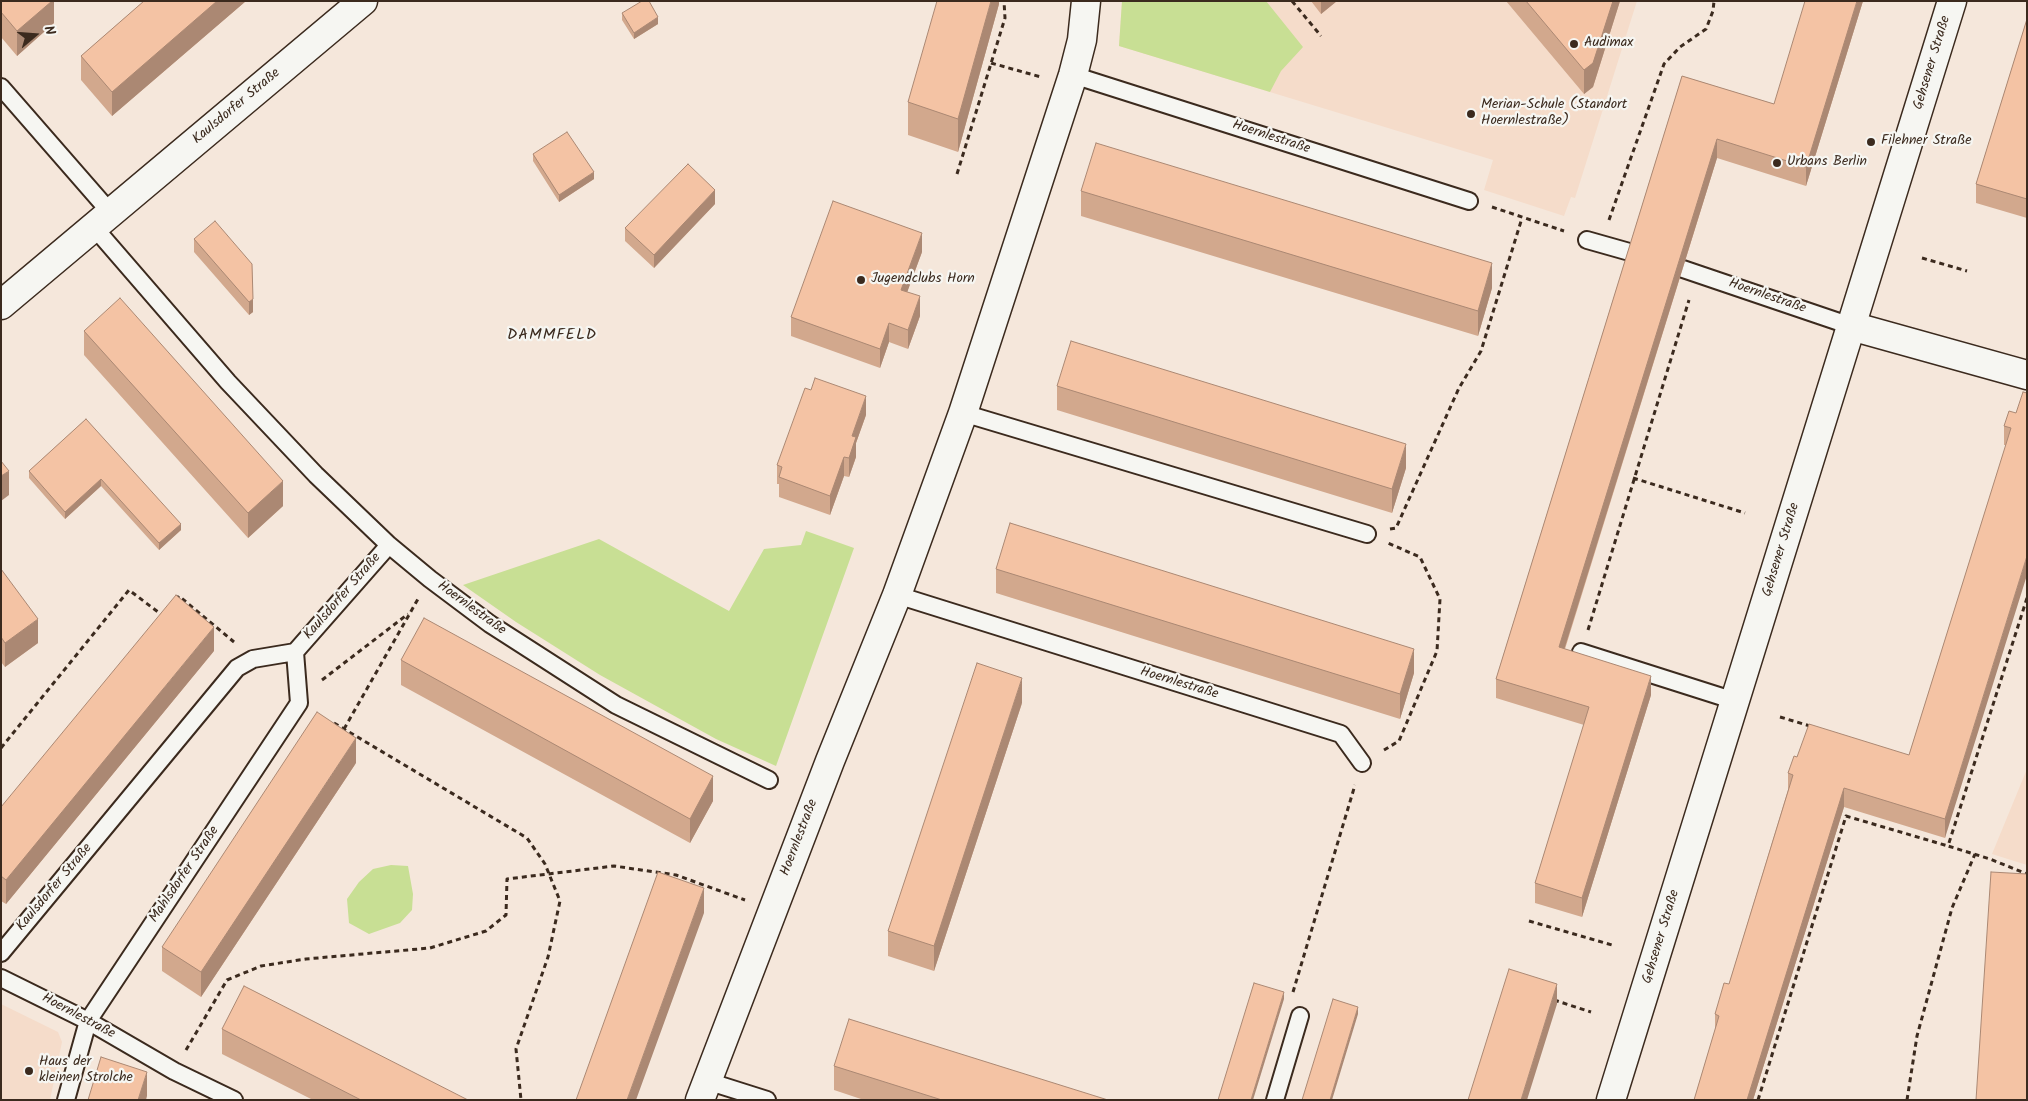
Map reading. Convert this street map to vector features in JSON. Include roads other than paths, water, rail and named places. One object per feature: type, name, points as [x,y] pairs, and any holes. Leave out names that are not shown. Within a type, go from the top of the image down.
[{"type":"street","name":"Kaulsdorfer Straße","points":[[1,306],[363,1]]},
{"type":"street","name":"Hoernlestraße","points":[[704,1090],[830,761],[897,595],[963,413],[1073,75],[1082,40],[1086,1]]},
{"type":"street","name":"Gehsener Straße","points":[[1612,1100],[1952,1]]},
{"type":"street","points":[[1851,326],[2027,374]]},
{"type":"lane","name":"Hoernlestraße","points":[[1073,75],[1470,200]]},
{"type":"lane","name":"Kaulsdorfer Straße","points":[[1,87],[228,382],[316,475],[389,545],[295,652],[253,659],[237,668],[1,953]]},
{"type":"lane","points":[[1587,240],[1633,254]]},
{"type":"lane","name":"Hoernlestraße","points":[[1682,269],[1851,326]]},
{"type":"lane","points":[[963,413],[1367,534]]},
{"type":"lane","name":"Hoernlestraße","points":[[389,545],[430,579],[490,624],[616,705],[769,780]]},
{"type":"lane","name":"Hoernlestraße","points":[[897,595],[1341,734],[1362,763]]},
{"type":"lane","name":"Mahlsdorfer Straße","points":[[66,1100],[88,1021],[299,698],[295,652]]},
{"type":"lane","points":[[1581,652],[1735,701]]},
{"type":"lane","name":"Hoernlestraße","points":[[1,978],[88,1021],[174,1071],[234,1100]]},
{"type":"lane","points":[[1275,1100],[1300,1016]]},
{"type":"lane","name":"Hoernlestraße","points":[[704,1090],[767,1100]]},
{"type":"place","name":"Audimax","points":[[1574,44]]},
{"type":"place","name":"Merian-Schule (Standort Hoernlestraße)","points":[[1471,114]]},
{"type":"place","name":"Filehner Straße","points":[[1871,142]]},
{"type":"place","name":"Urbans Berlin","points":[[1777,163]]},
{"type":"place","name":"Jugendclubs Horn","points":[[861,280]]},
{"type":"place","name":"Haus der kleinen Strolche","points":[[29,1071]]},
{"type":"district","name":"DAMMFELD","points":[[552,336]]}]
